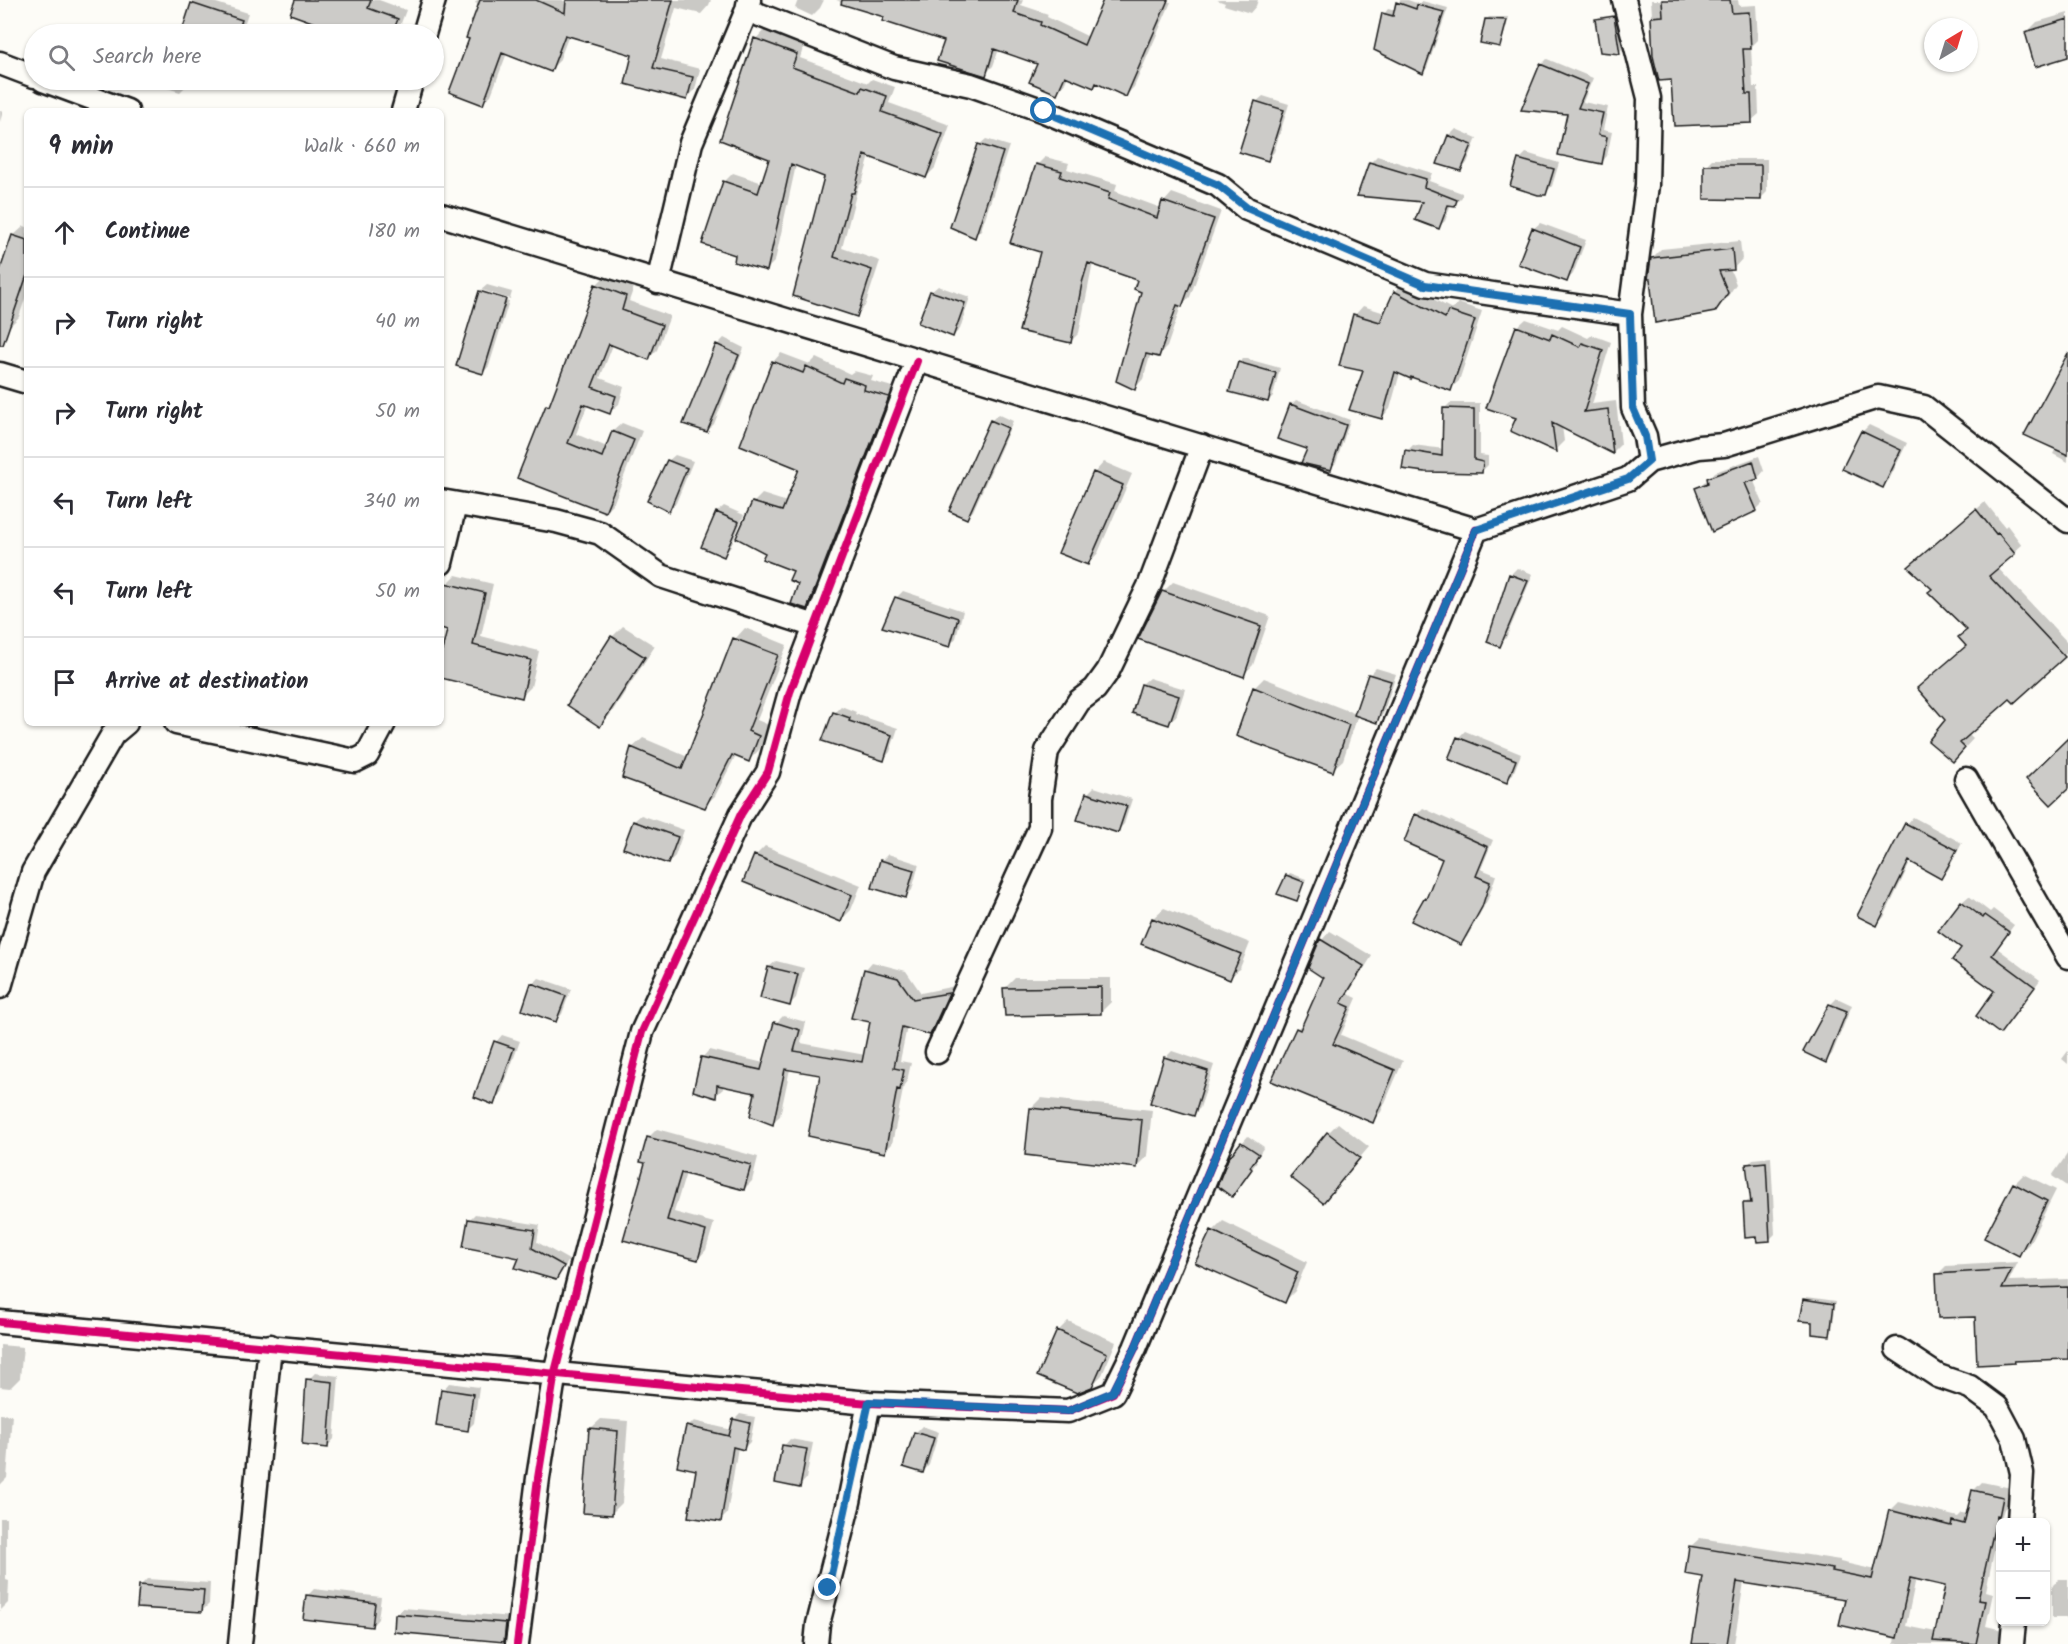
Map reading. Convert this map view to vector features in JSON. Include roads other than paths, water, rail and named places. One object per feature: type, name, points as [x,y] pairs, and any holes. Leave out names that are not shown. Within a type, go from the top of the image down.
[{"type":"street","points":[[427,24],[434,0]]},
{"type":"street","points":[[1624,0],[1649,98],[1647,185],[1630,314],[1633,408],[1645,436],[1649,461]]},
{"type":"street","points":[[658,282],[691,143],[748,5],[894,68],[971,85],[1044,111],[1218,185],[1247,208],[1425,285],[1630,314]]},
{"type":"street","points":[[0,63],[24,72]]},
{"type":"street","points":[[70,90],[119,108]]},
{"type":"street","points":[[404,108],[409,90]]},
{"type":"street","points":[[444,216],[1476,530],[1628,479],[1649,461],[1699,447],[1724,445],[1878,397],[1924,407],[2068,521]]},
{"type":"street","points":[[518,1644],[538,1478],[555,1372],[642,1032],[741,814],[768,772],[790,692],[917,361]]},
{"type":"street","points":[[0,374],[24,381]]},
{"type":"street","points":[[937,1052],[1040,828],[1040,799],[1047,751],[1079,701],[1095,689],[1108,672],[1150,584],[1202,446]]},
{"type":"street","points":[[444,537],[448,503],[556,521],[600,533],[661,576],[814,626]]},
{"type":"street","points":[[0,1322],[869,1402],[1068,1411],[1113,1392],[1135,1348],[1476,530]]},
{"type":"street","points":[[0,987],[33,872],[113,734],[122,726]]},
{"type":"street","points":[[190,726],[355,761],[366,755],[382,726]]},
{"type":"street","points":[[1966,779],[2068,957]]},
{"type":"street","points":[[240,1644],[270,1346]]},
{"type":"street","points":[[1897,1349],[1938,1376],[1970,1387],[1997,1407],[2014,1439],[2022,1473],[2019,1518]]},
{"type":"street","points":[[816,1644],[818,1624],[849,1502],[869,1402]]},
{"type":"street","points":[[2012,1644],[2013,1626]]}]
